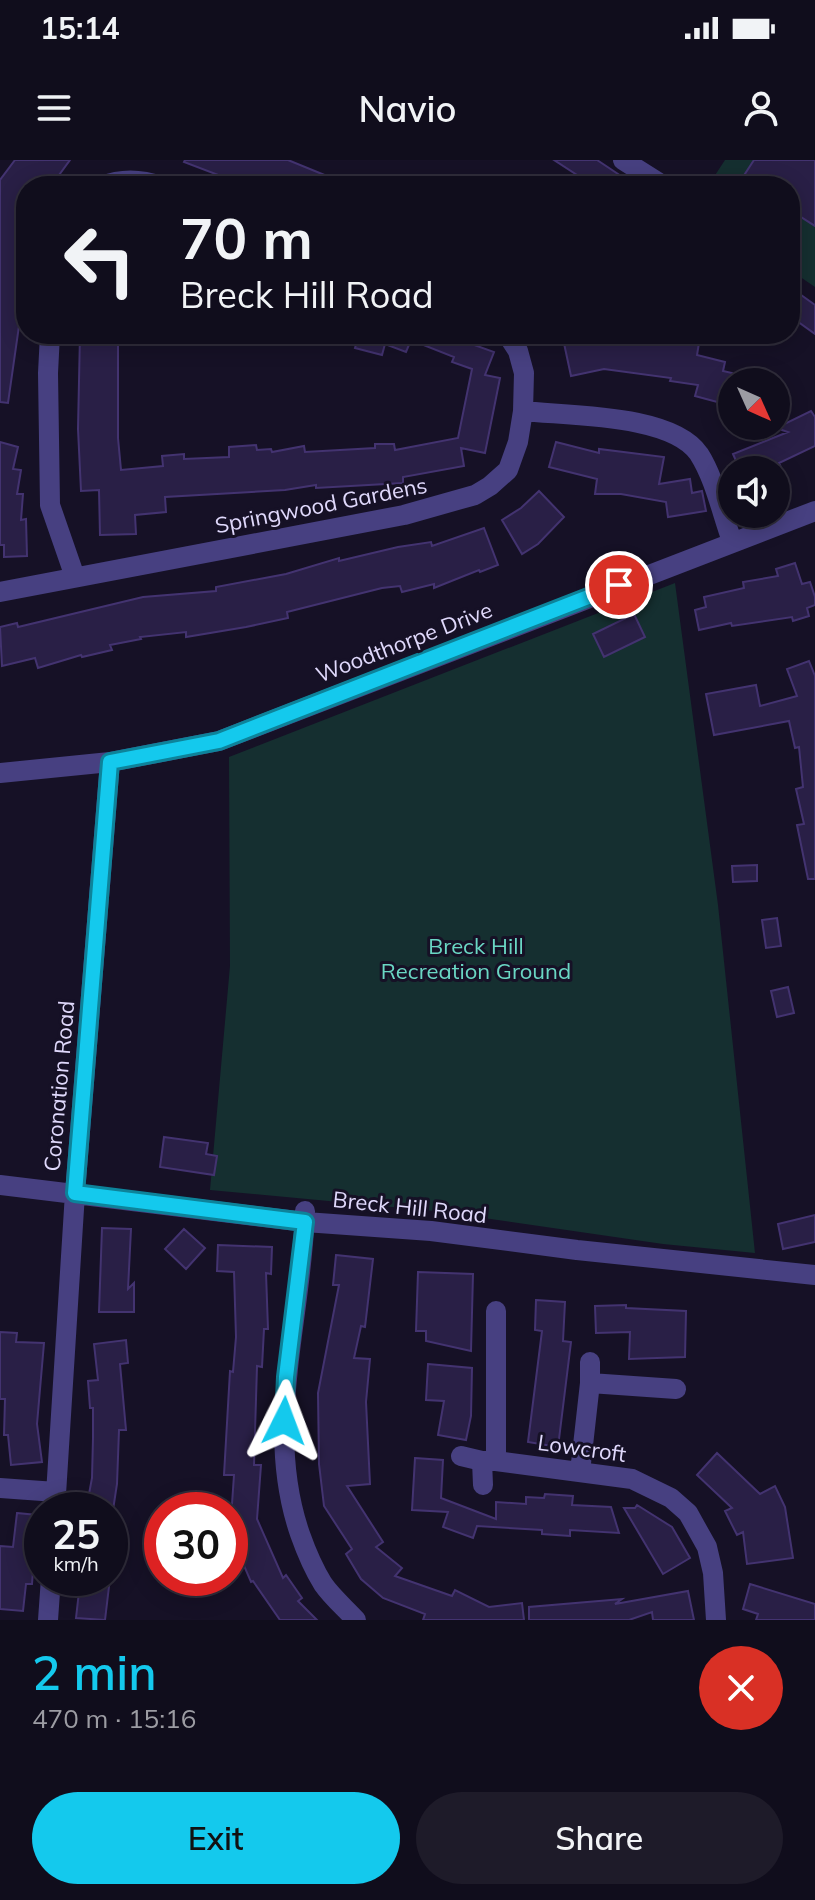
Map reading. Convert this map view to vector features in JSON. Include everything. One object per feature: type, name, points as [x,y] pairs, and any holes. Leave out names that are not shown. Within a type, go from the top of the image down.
[{"type":"street","points":[[623,160],[648,176]]},
{"type":"street","points":[[49,344],[50,505],[75,577]]},
{"type":"street","name":"Springwood Gardens","points":[[0,592],[404,515],[465,499],[490,486],[508,470],[518,442],[525,385],[522,362],[514,344]]},
{"type":"street","points":[[523,411],[652,424],[679,436],[700,456],[732,541]]},
{"type":"street","name":"Woodthorpe Drive","points":[[0,773],[110,762],[219,741],[815,511]]},
{"type":"street","name":"Coronation Road","points":[[56,1492],[75,1193],[110,762]]},
{"type":"street","name":"Breck Hill Road","points":[[0,1185],[305,1216],[577,1250],[815,1275]]},
{"type":"street","points":[[305,1216],[286,1377],[285,1461],[291,1508],[309,1559],[324,1585],[356,1620]]},
{"type":"street","points":[[483,1485],[489,1461],[496,1311]]},
{"type":"street","points":[[580,1472],[590,1362]]},
{"type":"street","points":[[590,1383],[676,1389]]},
{"type":"street","name":"Lowcroft","points":[[461,1456],[632,1479],[671,1498],[688,1513],[707,1547],[713,1573],[716,1620]]},
{"type":"street","points":[[0,1488],[24,1494]]},
{"type":"street","points":[[48,1620],[50,1596]]},
{"type":"green space","points":[[725,160],[815,160],[815,287],[800,277],[800,176],[715,176]]},
{"type":"green space","name":"Breck Hill Recreation Ground","points":[[675,583],[718,905],[755,1253],[663,1244],[435,1211],[210,1190],[230,966],[229,757]]},
{"type":"building","points":[[15,160],[70,160],[58,176],[16,176],[16,344],[8,403],[0,402],[0,180]]},
{"type":"building","points":[[288,160],[327,176],[221,176],[184,162]]},
{"type":"building","points":[[554,160],[597,160],[621,176],[579,176]]},
{"type":"building","points":[[754,160],[815,160],[815,226],[800,216],[800,176],[744,176]]},
{"type":"building","points":[[800,294],[815,305],[815,334],[800,323]]},
{"type":"building","points":[[80,344],[118,344],[121,470],[163,466],[162,456],[184,454],[184,459],[229,457],[229,447],[256,445],[257,450],[271,449],[272,452],[304,446],[305,452],[394,444],[395,450],[458,438],[472,369],[452,362],[454,357],[421,344],[472,344],[494,352],[485,375],[500,378],[485,453],[461,448],[464,466],[403,477],[403,483],[316,488],[316,485],[285,490],[165,497],[166,512],[135,515],[136,534],[100,535],[99,490],[81,491],[78,429]]},
{"type":"building","points":[[356,344],[385,344],[382,355],[355,348]]},
{"type":"building","points":[[385,344],[409,344],[406,352]]},
{"type":"building","points":[[564,344],[699,344],[697,355],[725,362],[724,368],[718,368],[718,402],[695,396],[698,385],[604,369],[571,376]]},
{"type":"building","points":[[811,411],[815,417],[815,446],[790,458],[734,456],[768,440],[790,440],[790,421]]},
{"type":"building","points":[[0,442],[18,447],[13,469],[21,470],[17,494],[23,494],[21,520],[26,519],[27,556],[4,557],[4,545],[0,545]]},
{"type":"building","points":[[556,442],[599,453],[599,449],[664,457],[659,484],[690,479],[692,493],[702,491],[706,511],[668,517],[666,502],[621,494],[595,494],[597,479],[549,467]]},
{"type":"building","points":[[539,491],[564,517],[538,544],[522,554],[502,520]]},
{"type":"building","points":[[484,528],[498,565],[434,588],[434,584],[402,592],[400,586],[382,588],[287,612],[288,618],[246,627],[186,637],[186,632],[140,637],[110,645],[112,650],[81,655],[38,668],[35,658],[2,666],[0,627],[17,623],[18,627],[143,597],[216,591],[216,587],[286,574],[339,558],[339,561],[431,542],[432,546]]},
{"type":"building","points":[[795,563],[802,584],[810,582],[815,597],[815,605],[807,608],[809,616],[793,621],[792,617],[732,626],[731,623],[699,630],[695,610],[706,607],[704,597],[744,588],[743,582],[778,576],[776,569]]},
{"type":"building","points":[[634,614],[645,637],[604,657],[593,634]]},
{"type":"building","points":[[809,661],[815,676],[815,879],[808,879],[797,825],[804,824],[796,789],[803,787],[799,747],[795,748],[789,721],[714,735],[706,694],[756,685],[760,706],[797,696],[787,669]]},
{"type":"building","points":[[757,865],[757,881],[733,882],[732,866]]},
{"type":"building","points":[[777,918],[781,946],[766,948],[762,920]]},
{"type":"building","points":[[788,987],[794,1013],[777,1017],[771,991]]},
{"type":"building","points":[[164,1137],[208,1143],[206,1154],[217,1156],[214,1175],[160,1167]]},
{"type":"building","points":[[815,1215],[815,1242],[783,1249],[778,1224]]},
{"type":"building","points":[[102,1228],[131,1229],[128,1289],[134,1283],[134,1312],[99,1312]]},
{"type":"building","points":[[184,1229],[205,1248],[186,1269],[165,1249]]},
{"type":"building","points":[[218,1245],[272,1247],[271,1274],[266,1273],[268,1329],[264,1329],[262,1367],[257,1366],[254,1465],[261,1465],[257,1519],[283,1578],[286,1575],[302,1598],[298,1601],[317,1620],[280,1620],[248,1575],[248,1492],[233,1492],[234,1475],[224,1475],[230,1371],[233,1372],[236,1337],[234,1272],[217,1271]]},
{"type":"building","points":[[336,1255],[373,1259],[365,1327],[361,1326],[354,1358],[370,1359],[366,1402],[370,1484],[347,1486],[383,1542],[376,1547],[402,1568],[395,1576],[452,1596],[455,1590],[489,1607],[522,1603],[524,1620],[423,1620],[425,1614],[383,1598],[361,1579],[346,1554],[352,1549],[324,1506],[319,1464],[318,1393],[339,1285],[333,1285]]},
{"type":"building","points":[[418,1272],[473,1274],[471,1351],[426,1341],[426,1331],[416,1331]]},
{"type":"building","points":[[536,1300],[565,1302],[563,1341],[571,1342],[558,1447],[528,1442],[542,1331],[535,1330]]},
{"type":"building","points":[[626,1305],[626,1308],[686,1311],[685,1357],[629,1359],[630,1332],[596,1333],[595,1306]]},
{"type":"building","points":[[0,1332],[17,1333],[16,1342],[44,1343],[37,1424],[42,1462],[11,1465],[8,1435],[4,1435],[5,1399],[0,1399]]},
{"type":"building","points":[[126,1340],[128,1363],[120,1364],[126,1430],[119,1430],[116,1492],[89,1492],[93,1408],[90,1408],[88,1381],[98,1380],[94,1344]]},
{"type":"building","points":[[428,1364],[472,1368],[471,1416],[466,1440],[438,1435],[444,1401],[426,1400]]},
{"type":"building","points":[[717,1453],[760,1494],[775,1486],[785,1507],[793,1558],[747,1564],[743,1532],[737,1535],[725,1511],[732,1508],[697,1475]]},
{"type":"building","points":[[415,1458],[443,1460],[441,1498],[496,1519],[496,1502],[526,1504],[526,1497],[544,1498],[545,1494],[573,1496],[572,1505],[611,1507],[619,1533],[570,1530],[570,1536],[542,1534],[542,1530],[477,1526],[473,1538],[443,1527],[448,1512],[412,1510]]},
{"type":"building","points":[[637,1505],[672,1527],[690,1558],[663,1574],[624,1508],[635,1508]]},
{"type":"building","points":[[17,1513],[24,1514],[23,1611],[0,1609],[0,1546],[13,1547]]},
{"type":"building","points":[[750,1584],[815,1604],[815,1620],[756,1620],[758,1614],[743,1609]]},
{"type":"building","points":[[688,1591],[694,1620],[653,1620],[652,1612],[629,1620],[529,1620],[529,1607],[622,1599],[615,1604]]},
{"type":"building","points":[[79,1596],[108,1596],[105,1620],[76,1618]]},
{"type":"route","points":[[284,1421],[286,1377],[305,1222],[75,1193],[110,762],[219,741],[619,585]]}]
